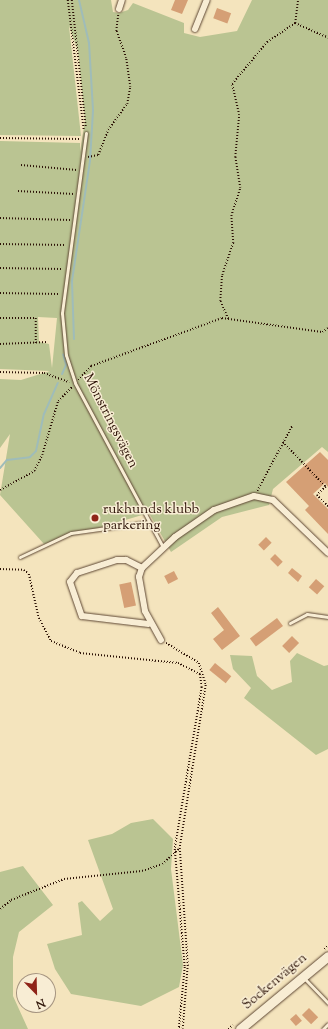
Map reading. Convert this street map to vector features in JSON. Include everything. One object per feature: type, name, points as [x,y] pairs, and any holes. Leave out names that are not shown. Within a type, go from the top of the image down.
[{"type":"street","points":[[119,9],[122,0]]},
{"type":"street","points":[[195,29],[207,0]]},
{"type":"street","points":[[161,640],[149,624],[139,577],[142,568],[163,547],[214,510],[254,496],[273,500],[327,551]]},
{"type":"street","points":[[142,568],[126,560],[117,560],[77,574],[70,582],[82,616],[149,624]]},
{"type":"street","name":"Sockenvägen","points":[[240,1029],[304,978],[328,956]]},
{"type":"lane","name":"Mönstringsvägen","points":[[86,133],[62,313],[66,355],[75,383],[163,547]]},
{"type":"lane","points":[[20,557],[71,533],[149,522]]},
{"type":"lane","points":[[290,623],[307,614],[328,617]]},
{"type":"lane","points":[[304,978],[328,1003]]},
{"type":"lane","points":[[323,1029],[328,1024]]},
{"type":"path","points":[[68,0],[86,133]]},
{"type":"path","points":[[72,0],[86,133]]},
{"type":"path","points":[[228,319],[220,301],[222,282],[233,243],[231,216],[240,188],[235,157],[239,115],[232,84],[267,42],[295,23],[298,0]]},
{"type":"path","points":[[88,157],[94,158],[127,104],[130,87],[126,58],[116,31],[119,9]]},
{"type":"path","points":[[295,23],[328,38]]},
{"type":"path","points":[[0,138],[86,139]]},
{"type":"path","points":[[21,165],[82,170]]},
{"type":"path","points":[[18,191],[78,194]]},
{"type":"path","points":[[0,218],[74,220]]},
{"type":"path","points":[[0,244],[71,245]]},
{"type":"path","points":[[0,268],[68,269]]},
{"type":"path","points":[[0,293],[58,294]]},
{"type":"path","points":[[0,318],[36,318],[36,344]]},
{"type":"path","points":[[0,490],[34,470],[42,455],[58,401],[91,366],[228,319],[322,332],[328,328]]},
{"type":"path","points":[[0,344],[36,344],[47,342]]},
{"type":"path","points":[[0,372],[44,374],[75,383]]},
{"type":"path","points":[[254,496],[292,426]]},
{"type":"path","points":[[283,442],[326,486],[317,495],[328,506]]},
{"type":"path","points":[[0,569],[24,570],[29,574],[39,618],[51,641],[80,653],[178,663],[200,674],[202,687],[176,849],[185,967],[179,1029]]},
{"type":"path","points":[[161,640],[199,663],[206,685],[180,848],[188,965],[183,1029]]},
{"type":"path","points":[[0,909],[11,900],[64,879],[142,871],[162,864],[176,849],[180,848]]},
{"type":"green space","points":[[0,0],[111,0],[113,12],[119,13],[128,10],[133,3],[184,23],[184,33],[200,37],[237,31],[252,0],[328,0],[328,452],[322,447],[273,489],[269,505],[222,517],[171,552],[149,513],[44,544],[0,495],[10,434],[0,448],[0,379],[21,380],[50,371],[0,369],[0,141],[80,143],[80,152],[85,121],[78,51],[69,26],[81,136],[0,135]],"holes":[[[38,317],[57,318],[52,368],[49,344],[39,342]]]},
{"type":"green space","points":[[297,653],[324,666],[328,665],[328,749],[316,755],[244,698],[251,688],[233,669],[230,655],[252,656],[257,676],[272,690],[292,682],[290,661]]},
{"type":"green space","points":[[153,819],[173,839],[171,869],[183,965],[179,987],[141,1006],[71,994],[55,969],[47,944],[82,935],[78,903],[82,901],[100,921],[113,909],[88,840],[112,834],[131,823]]},
{"type":"green space","points":[[23,866],[53,905],[19,932],[13,957],[13,996],[16,1003],[16,1013],[21,1013],[28,1029],[0,1029],[0,872]]},
{"type":"building","points":[[175,0],[188,0],[182,14],[171,10]]},
{"type":"building","points":[[217,8],[231,13],[227,23],[213,18]]},
{"type":"building","points":[[320,452],[328,460],[328,487],[325,483],[313,494],[328,509],[328,534],[305,510],[309,506],[286,482]]},
{"type":"building","points":[[266,537],[272,543],[264,550],[258,545]]},
{"type":"building","points":[[275,554],[283,562],[278,567],[270,559]]},
{"type":"building","points":[[292,568],[302,576],[298,582],[288,573]]},
{"type":"building","points":[[174,571],[178,579],[168,584],[164,576]]},
{"type":"building","points":[[316,579],[324,586],[317,595],[309,587]]},
{"type":"building","points":[[131,582],[136,605],[124,608],[119,584]]},
{"type":"building","points":[[218,607],[240,636],[222,650],[213,639],[224,630],[211,613]]},
{"type":"building","points":[[277,618],[283,626],[256,646],[250,638]]},
{"type":"building","points":[[292,636],[299,643],[289,653],[282,646]]},
{"type":"building","points":[[215,663],[231,676],[226,683],[209,670]]},
{"type":"building","points":[[309,1008],[318,1017],[311,1024],[302,1015]]},
{"type":"building","points":[[296,1014],[302,1021],[296,1026],[290,1019]]},
{"type":"waterway","points":[[74,339],[72,281],[90,161],[93,110],[89,43],[79,0]]},
{"type":"waterway","points":[[62,374],[66,365],[63,354]]},
{"type":"waterway","points":[[0,468],[7,460],[30,457],[36,451],[44,414],[58,383]]},
{"type":"place","name":"rukhunds klubb parkering","points":[[95,518]]}]
